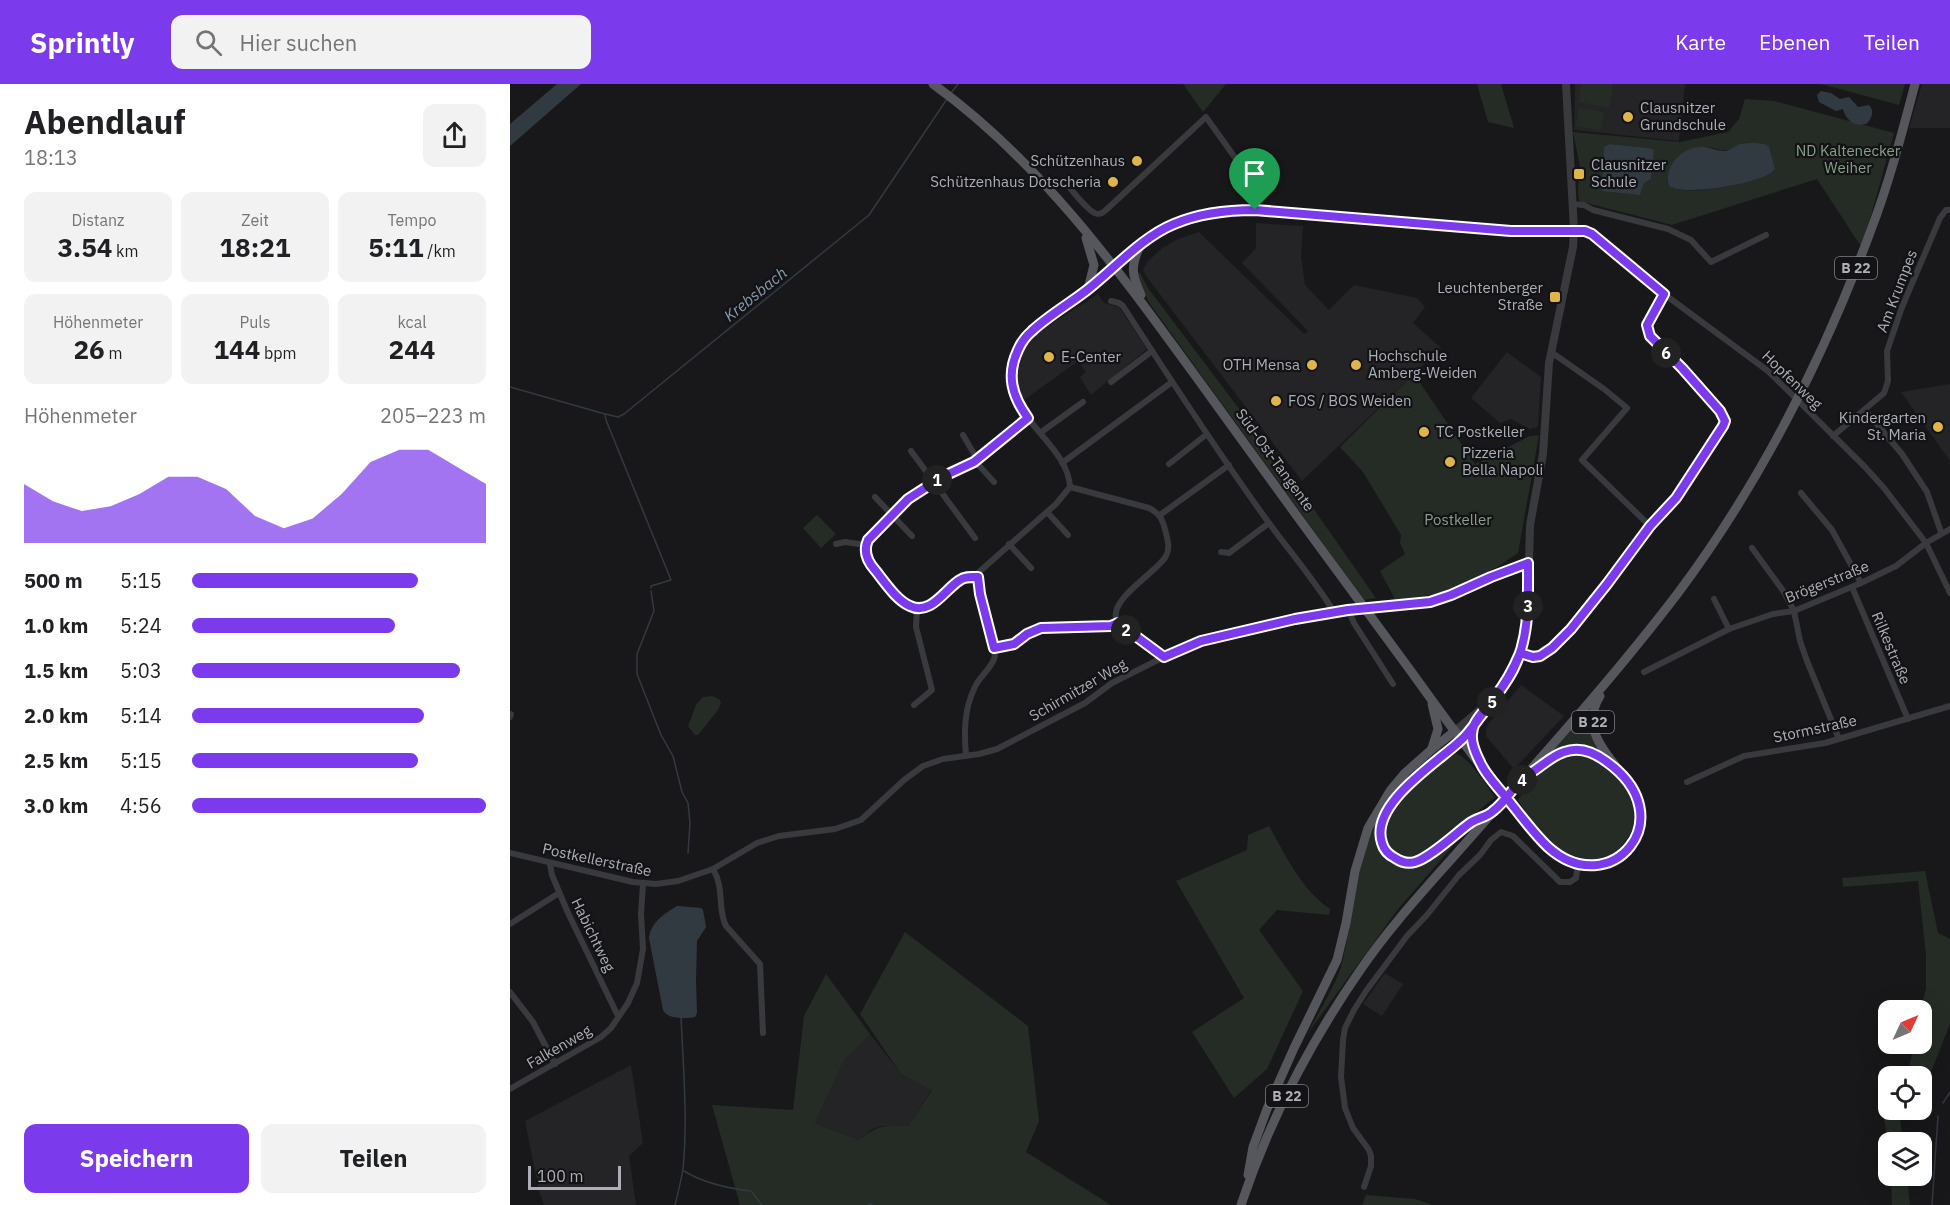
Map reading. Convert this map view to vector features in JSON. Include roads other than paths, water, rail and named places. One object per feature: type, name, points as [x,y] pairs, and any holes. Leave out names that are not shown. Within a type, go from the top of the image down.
[{"type":"main road","name":"B 22","points":[[1241,1205],[1260,1154],[1301,1066],[1361,969],[1400,918],[1616,671],[1678,593],[1725,524],[1794,409],[1827,340],[1872,227],[1915,84]]},
{"type":"main road","name":"Süd-Ost-Tangente","points":[[934,85],[966,109],[1024,163],[1114,267],[1147,308],[1461,740],[1549,848],[1563,858],[1578,864]]},
{"type":"main road","points":[[1083,230],[1094,265],[1088,289]]},
{"type":"main road","points":[[1140,246],[1134,258],[1132,271],[1147,308]]},
{"type":"main road","name":"B 22","points":[[1578,864],[1594,866],[1608,863],[1622,855],[1636,835],[1639,826],[1640,807],[1636,792],[1599,744],[1592,721],[1593,708],[1616,671]]},
{"type":"main road","points":[[1430,698],[1438,729],[1432,749]]},
{"type":"main road","points":[[1246,1189],[1250,1159],[1257,1136],[1294,1048],[1337,960],[1355,871],[1368,828],[1390,791],[1405,773],[1455,731]]},
{"type":"main road","points":[[1461,740],[1414,778],[1397,797],[1382,823],[1382,844],[1391,856],[1399,861],[1416,862],[1476,819],[1494,810]]},
{"type":"main road","name":"B 22","points":[[1521,781],[1556,755],[1573,750],[1590,751],[1620,771]]},
{"type":"street","points":[[1461,740],[1508,679],[1520,653],[1527,622],[1530,525],[1543,454],[1551,352],[1571,262],[1574,230],[1566,84]]},
{"type":"street","points":[[1063,180],[1089,210],[1100,214],[1206,117],[1256,187],[1255,210]]},
{"type":"street","points":[[1573,204],[1584,205],[1593,210],[1668,229],[1691,240],[1711,262],[1766,235]]},
{"type":"street","points":[[966,756],[964,729],[967,708],[974,689],[994,662],[994,648],[978,577],[984,566],[1047,512],[1070,487],[1067,469],[1015,398],[1011,370],[1018,350],[1032,330],[1088,289],[1158,232],[1194,217],[1218,212],[1255,210],[1511,231],[1574,230]]},
{"type":"street","name":"Am Krumpes","points":[[1833,436],[1884,393],[1888,381],[1887,351],[1902,307],[1940,218],[1946,210],[1950,210]]},
{"type":"street","name":"Hopfenweg","points":[[1574,230],[1592,234],[1664,294],[1768,371],[1884,488],[1926,543],[1950,593]]},
{"type":"street","points":[[1520,653],[1533,657],[1545,653],[1571,629],[1650,526],[1676,498],[1725,421],[1720,411],[1650,336],[1647,325],[1664,294]]},
{"type":"street","points":[[1111,301],[1122,306],[1207,434],[1334,612]]},
{"type":"street","points":[[1111,382],[1152,351]]},
{"type":"street","points":[[1551,352],[1627,408],[1582,459],[1650,526]]},
{"type":"street","points":[[1062,463],[1172,382]]},
{"type":"street","points":[[1041,433],[1083,402]]},
{"type":"street","points":[[1865,410],[1902,454],[1927,492],[1941,532]]},
{"type":"street","points":[[978,577],[971,576],[961,579],[934,603],[927,607],[917,608],[904,603],[871,566],[867,559],[866,545],[908,499],[933,482],[976,460],[1028,418]]},
{"type":"street","points":[[1169,464],[1207,434]]},
{"type":"street","points":[[963,435],[976,460],[994,483]]},
{"type":"street","points":[[911,451],[975,538]]},
{"type":"street","points":[[1160,515],[1229,465]]},
{"type":"street","points":[[1070,487],[1149,508],[1160,515],[1163,520],[1168,544],[1166,557],[1121,602],[1115,618],[1118,623],[1164,657]]},
{"type":"street","points":[[1801,493],[1832,530],[1861,583]]},
{"type":"street","points":[[875,497],[912,536]]},
{"type":"street","points":[[1047,512],[1068,536]]},
{"type":"street","points":[[1221,552],[1229,553],[1269,523]]},
{"type":"street","name":"Brögerstraße","points":[[1644,672],[1729,629],[1773,614],[1794,611],[1861,583],[1896,566],[1941,532],[1950,529]]},
{"type":"street","points":[[836,544],[845,542],[866,545]]},
{"type":"street","points":[[1009,544],[1031,568]]},
{"type":"street","points":[[1752,548],[1784,592],[1794,611],[1807,661],[1839,739]]},
{"type":"street","name":"Schirmitzer Weg","points":[[713,869],[757,843],[779,836],[843,828],[861,820],[915,771],[943,759],[980,754],[997,749],[1085,703],[1112,683],[1201,641],[1334,612],[1413,605],[1437,600],[1528,563]]},
{"type":"street","name":"Rilkestraße","points":[[1852,587],[1908,719]]},
{"type":"street","points":[[1714,599],[1729,629]]},
{"type":"street","points":[[914,705],[932,690],[916,627],[917,608]]},
{"type":"street","points":[[1348,610],[1393,684]]},
{"type":"street","points":[[994,648],[1014,644],[1027,634],[1041,628],[1111,626],[1118,623]]},
{"type":"street","points":[[1455,731],[1496,696]]},
{"type":"street","name":"Stormstraße","points":[[1687,782],[1744,756],[1839,739],[1950,706]]},
{"type":"street","points":[[1474,724],[1472,744],[1481,765]]},
{"type":"street","points":[[1364,1187],[1371,1166],[1371,1156],[1349,1120],[1341,1077],[1346,1028],[1366,991],[1407,936],[1459,875],[1501,832],[1513,836],[1560,882],[1570,882],[1575,878],[1578,864]]},
{"type":"street","name":"Postkellerstraße","points":[[510,853],[644,884],[678,881],[713,869]]},
{"type":"street","name":"Habichtweg","points":[[550,864],[559,893],[618,1016]]},
{"type":"street","points":[[713,869],[719,879],[722,919],[760,964],[764,1033]]},
{"type":"street","name":"Falkenweg","points":[[510,1089],[601,1037],[628,1003],[633,994],[643,949],[641,914],[644,884]]},
{"type":"street","points":[[510,924],[559,893]]},
{"type":"street","points":[[510,992],[533,1022],[555,1064]]},
{"type":"waterway","name":"Krebsbach","points":[[951,93],[958,84]]},
{"type":"waterway","name":"Krebsbach","points":[[510,387],[605,414],[618,417],[624,414],[869,215],[947,99]]},
{"type":"waterway","points":[[605,414],[671,580],[651,586],[651,588]]},
{"type":"waterway","points":[[651,591],[654,611],[637,654],[637,674],[661,735],[673,756],[682,792],[688,803],[690,823],[688,853]]},
{"type":"waterway","points":[[675,1205],[683,1169],[685,1131],[681,1015]]},
{"type":"waterway","points":[[1943,1103],[1950,1092]]},
{"type":"waterway","points":[[1932,1205],[1938,1116]]},
{"type":"waterway","points":[[684,1171],[715,1184],[749,1191]]},
{"type":"waterway","points":[[751,1191],[762,1205]]},
{"type":"waterway","points":[[868,1205],[872,1204]]},
{"type":"place","name":"Clausnitzer Grundschule","points":[[1628,117]]},
{"type":"place","name":"Schützenhaus","points":[[1137,161]]},
{"type":"place","name":"Clausnitzer Schule","points":[[1579,174]]},
{"type":"place","name":"Schützenhaus Dotscheria","points":[[1113,182]]},
{"type":"place","name":"Leuchtenberger Straße","points":[[1555,297]]},
{"type":"place","name":"E-Center","points":[[1049,357]]},
{"type":"place","name":"OTH Mensa","points":[[1312,365]]},
{"type":"place","name":"Hochschule Amberg-Weiden","points":[[1356,365]]},
{"type":"place","name":"FOS / BOS Weiden","points":[[1276,401]]},
{"type":"place","name":"Kindergarten St. Maria","points":[[1938,427]]},
{"type":"place","name":"TC Postkeller","points":[[1424,432]]},
{"type":"place","name":"Pizzeria Bella Napoli","points":[[1450,462]]},
{"type":"park label","name":"ND Kaltenecker Weiher","points":[[1848,160]]},
{"type":"park label","name":"Postkeller","points":[[1458,520]]}]
